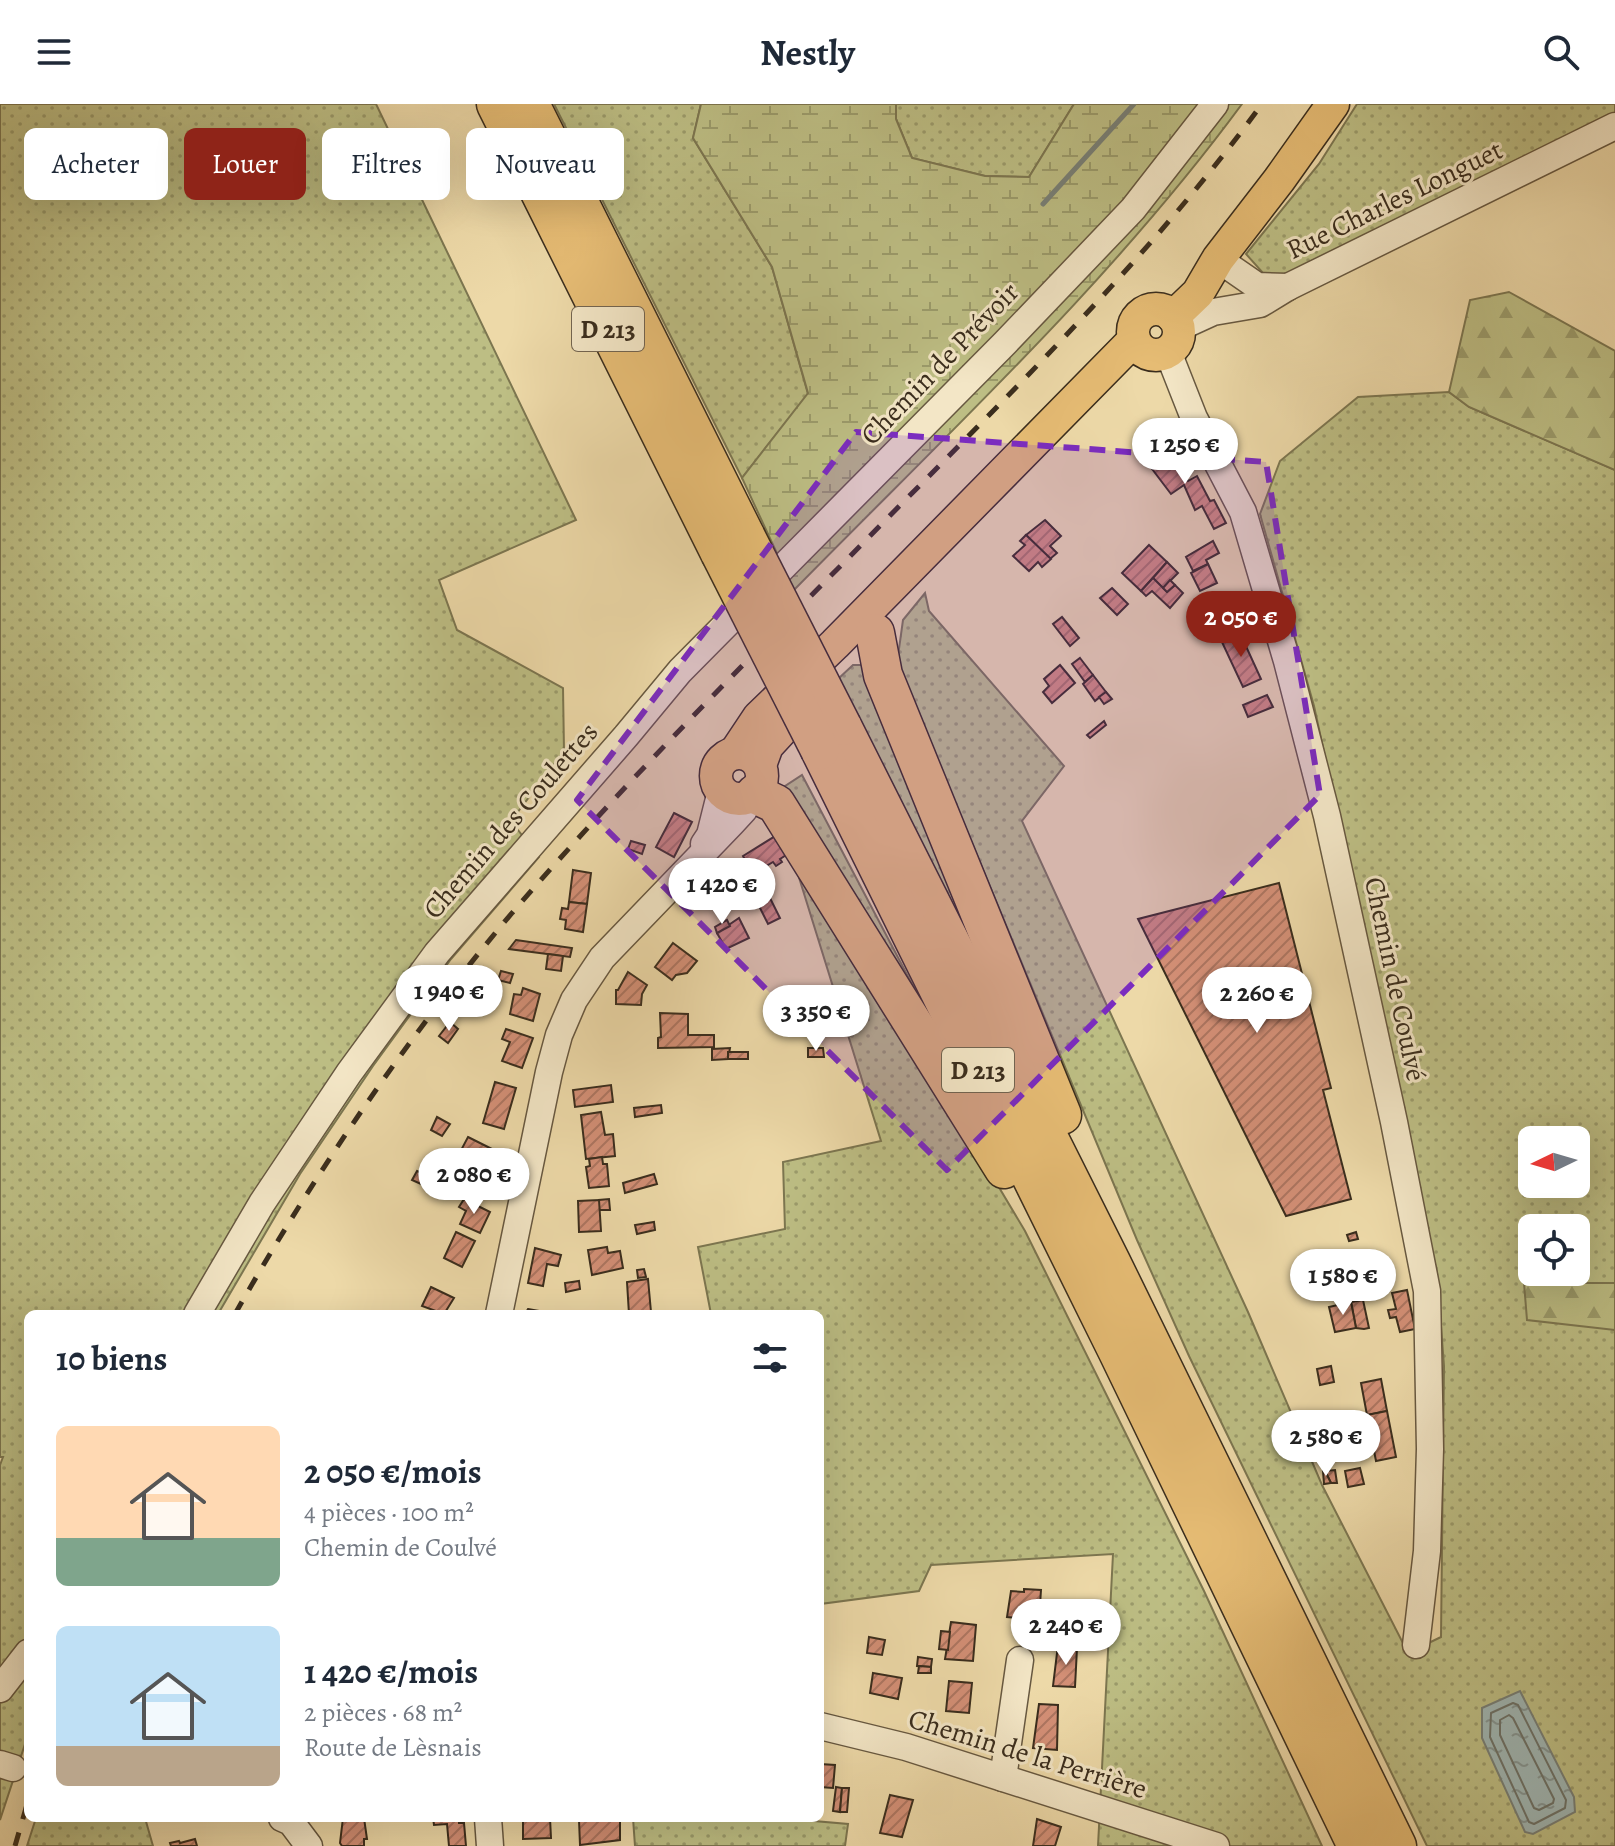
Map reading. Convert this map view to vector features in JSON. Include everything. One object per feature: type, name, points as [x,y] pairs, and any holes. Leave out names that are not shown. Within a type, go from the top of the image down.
[{"type":"highway","name":"D 213","points":[[496,104],[733,545],[831,738],[1111,1262],[1397,1846]]},
{"type":"highway","name":"D 213","points":[[530,104],[733,545]]},
{"type":"highway","points":[[875,633],[883,675],[1106,1223],[1111,1262]]},
{"type":"highway","name":"D 213","points":[[831,738],[1136,1390],[1357,1846]]},
{"type":"highway","points":[[744,780],[776,804],[808,853],[1022,1199],[1106,1359],[1136,1390]]},
{"type":"main road","points":[[744,780],[767,746],[1160,333],[1189,281],[1218,259],[1333,104]]},
{"type":"main road","points":[[744,780],[759,717],[1160,333]]},
{"type":"street","name":"Chemin de Prévoir","points":[[695,654],[785,567],[1133,209],[1215,104]]},
{"type":"street","name":"Rue Charles Longuet","points":[[1160,333],[1213,312],[1260,304],[1288,287],[1615,126]]},
{"type":"street","name":"Rue Charles Longuet","points":[[1218,259],[1231,266],[1246,282],[1257,286],[1288,287]]},
{"type":"street","name":"Chemin de Coulvé","points":[[1160,333],[1194,418],[1243,512],[1287,661],[1327,816],[1394,1122],[1427,1291],[1430,1449],[1427,1551],[1416,1645]]},
{"type":"street","name":"Chemin des Coulettes","points":[[199,1310],[270,1190],[349,1073],[437,953],[695,654]]},
{"type":"street","points":[[500,1310],[549,1072],[559,1035],[574,1000],[602,958],[691,864],[744,780]]},
{"type":"street","points":[[0,1689],[24,1658]]},
{"type":"street","points":[[1003,1778],[1020,1660]]},
{"type":"street","name":"Chemin de la Perrière","points":[[824,1727],[906,1747],[1216,1846]]},
{"type":"street","points":[[291,1822],[309,1846]]},
{"type":"street","points":[[488,1822],[490,1846]]},
{"type":"highlighted area","points":[[856,432],[1266,462],[1320,795],[947,1170],[577,800]]},
{"type":"green space","points":[[0,104],[376,104],[388,128],[322,128],[322,200],[422,200],[576,520],[439,580],[457,630],[563,688],[564,751],[511,821],[539,857],[451,959],[373,1066],[300,1174],[220,1310],[24,1310],[24,1747],[0,1820],[0,1465],[3,1457],[0,1457]]},
{"type":"green space","points":[[554,104],[701,104],[693,138],[772,267],[808,394],[742,478],[602,200],[624,200],[624,128],[566,128]]},
{"type":"green space","points":[[701,104],[896,104],[896,119],[912,158],[985,176],[1029,177],[1074,104],[1242,104],[1191,170],[1083,295],[794,590],[742,478],[808,393],[772,267],[693,138]]},
{"type":"green space","points":[[896,104],[1074,104],[1029,177],[985,176],[912,158],[896,119]]},
{"type":"green space","points":[[1357,104],[1615,104],[1615,115],[1273,284],[1246,254],[1319,164]]},
{"type":"green space","points":[[1509,292],[1615,351],[1615,470],[1469,407],[1449,392],[1470,300]]},
{"type":"green space","points":[[1449,392],[1469,407],[1615,470],[1615,1283],[1590,1283],[1590,1214],[1518,1214],[1518,1286],[1530,1286],[1615,1330],[1615,1846],[1427,1846],[1189,1356],[1137,1240],[897,663],[903,620],[925,593],[929,611],[1064,766],[1022,821],[1248,1312],[1322,1485],[1408,1653],[1441,1637],[1444,1366],[1437,1273],[1314,706],[1260,514],[1280,461],[1358,397]]},
{"type":"green space","points":[[853,665],[868,665],[1022,1054],[838,679]]},
{"type":"green space","points":[[802,775],[933,1024],[966,1132],[1025,1231],[1204,1591],[1322,1846],[1098,1846],[1113,1554],[931,1565],[919,1591],[824,1603],[824,1310],[710,1310],[698,1247],[785,1229],[783,1162],[881,1141],[773,794]]},
{"type":"green space","points":[[1615,1283],[1615,1330],[1527,1320],[1524,1286]]},
{"type":"green space","points":[[35,1822],[146,1822],[153,1846],[27,1846]]},
{"type":"green space","points":[[633,1822],[848,1824],[845,1846],[635,1846]]},
{"type":"water","points":[[1520,1691],[1574,1797],[1575,1812],[1533,1834],[1525,1832],[1482,1738],[1482,1708]]},
{"type":"building","points":[[1163,448],[1188,481],[1197,476],[1226,523],[1214,529],[1202,506],[1195,510],[1184,485],[1171,494],[1146,461]]},
{"type":"building","points":[[1045,520],[1061,536],[1050,546],[1057,553],[1050,559],[1026,535]]},
{"type":"building","points":[[1026,535],[1051,559],[1042,567],[1038,562],[1029,571],[1013,556],[1025,545],[1020,541]]},
{"type":"building","points":[[1213,541],[1219,553],[1206,560],[1208,564],[1193,571],[1186,557]]},
{"type":"building","points":[[1149,545],[1167,562],[1141,591],[1122,573]]},
{"type":"building","points":[[1167,562],[1178,573],[1163,588],[1153,578]]},
{"type":"building","points":[[1208,564],[1217,583],[1200,591],[1191,573]]},
{"type":"building","points":[[1153,578],[1167,592],[1175,585],[1183,593],[1170,608],[1152,591],[1146,596],[1141,591]]},
{"type":"building","points":[[1170,580],[1175,585],[1167,592],[1163,588]]},
{"type":"building","points":[[1112,588],[1128,604],[1117,615],[1100,598]]},
{"type":"building","points":[[1241,611],[1248,627],[1224,639],[1217,623]]},
{"type":"building","points":[[1062,617],[1079,638],[1070,646],[1053,624]]},
{"type":"building","points":[[1239,631],[1261,679],[1243,687],[1221,640]]},
{"type":"building","points":[[1080,658],[1093,675],[1085,682],[1072,664]]},
{"type":"building","points":[[1060,665],[1075,683],[1052,703],[1043,692],[1049,686],[1044,679]]},
{"type":"building","points":[[1093,675],[1106,692],[1095,701],[1083,684]]},
{"type":"building","points":[[1106,692],[1112,699],[1104,704],[1099,697]]},
{"type":"building","points":[[1267,695],[1273,707],[1248,717],[1243,705]]},
{"type":"building","points":[[1104,721],[1106,725],[1090,738],[1087,735]]},
{"type":"building","points":[[674,813],[692,822],[674,857],[656,847]]},
{"type":"building","points":[[777,835],[788,854],[776,866],[773,862],[753,874],[743,856]]},
{"type":"building","points":[[631,841],[645,845],[642,854],[628,849]]},
{"type":"building","points":[[573,870],[591,873],[587,904],[569,902]]},
{"type":"building","points":[[1279,883],[1331,1088],[1323,1090],[1351,1199],[1286,1216],[1138,919]]},
{"type":"building","points":[[766,890],[780,918],[768,924],[754,896]]},
{"type":"building","points":[[569,902],[587,904],[583,932],[565,929],[566,920],[560,919],[562,908],[568,909]]},
{"type":"building","points":[[739,918],[749,938],[726,949],[717,933]]},
{"type":"building","points":[[727,920],[730,926],[717,933],[715,927]]},
{"type":"building","points":[[516,940],[572,948],[570,957],[509,949]]},
{"type":"building","points":[[673,943],[697,961],[687,973],[676,975],[672,980],[655,967]]},
{"type":"building","points":[[548,954],[563,956],[561,971],[546,969]]},
{"type":"building","points":[[501,971],[513,974],[510,983],[498,980]]},
{"type":"building","points":[[628,972],[647,985],[641,1005],[616,1004],[616,990]]},
{"type":"building","points":[[523,988],[540,994],[533,1021],[510,1014],[514,994],[521,995]]},
{"type":"building","points":[[787,996],[796,996],[796,1008],[770,1008],[770,1001],[787,1001]]},
{"type":"building","points":[[660,1013],[688,1014],[688,1035],[714,1035],[714,1047],[658,1048]]},
{"type":"building","points":[[450,1022],[458,1029],[448,1043],[439,1036]]},
{"type":"building","points":[[506,1029],[533,1038],[522,1068],[502,1061],[510,1042],[502,1039]]},
{"type":"building","points":[[730,1048],[728,1059],[712,1060],[712,1049]]},
{"type":"building","points":[[808,1048],[823,1048],[824,1057],[808,1057]]},
{"type":"building","points":[[728,1052],[748,1052],[748,1059],[728,1059]]},
{"type":"building","points":[[495,1082],[516,1088],[504,1129],[483,1123]]},
{"type":"building","points":[[611,1085],[613,1102],[575,1107],[573,1090]]},
{"type":"building","points":[[661,1105],[662,1113],[635,1117],[634,1108]]},
{"type":"building","points":[[601,1112],[605,1135],[613,1134],[615,1156],[586,1159],[581,1115]]},
{"type":"building","points":[[437,1117],[450,1124],[442,1136],[431,1130]]},
{"type":"building","points":[[468,1137],[494,1150],[485,1169],[458,1156]]},
{"type":"building","points":[[602,1157],[603,1164],[607,1164],[609,1186],[589,1188],[586,1167],[590,1166],[589,1159]]},
{"type":"building","points":[[466,1160],[485,1169],[481,1176],[463,1167]]},
{"type":"building","points":[[417,1171],[436,1180],[432,1189],[412,1180]]},
{"type":"building","points":[[654,1174],[657,1184],[625,1193],[623,1183]]},
{"type":"building","points":[[464,1199],[490,1212],[480,1233],[460,1224],[466,1211],[459,1207]]},
{"type":"building","points":[[609,1199],[610,1210],[599,1210],[599,1200]]},
{"type":"building","points":[[599,1200],[601,1231],[579,1232],[578,1201]]},
{"type":"building","points":[[654,1222],[655,1230],[637,1234],[635,1225]]},
{"type":"building","points":[[456,1232],[475,1241],[462,1267],[444,1258]]},
{"type":"building","points":[[1356,1232],[1358,1239],[1349,1241],[1347,1235]]},
{"type":"building","points":[[607,1247],[608,1253],[620,1251],[623,1268],[592,1275],[588,1250]]},
{"type":"building","points":[[535,1248],[561,1255],[558,1266],[547,1264],[543,1286],[528,1283]]},
{"type":"building","points":[[644,1269],[646,1277],[638,1278],[637,1270]]},
{"type":"building","points":[[648,1279],[651,1310],[629,1310],[627,1282]]},
{"type":"building","points":[[579,1281],[580,1289],[566,1292],[565,1283]]},
{"type":"building","points":[[431,1287],[454,1298],[446,1310],[422,1306]]},
{"type":"building","points":[[1407,1290],[1415,1329],[1400,1332],[1396,1317],[1390,1318],[1388,1310],[1396,1309],[1392,1293]]},
{"type":"building","points":[[1363,1300],[1369,1328],[1364,1329],[1356,1328],[1351,1302]]},
{"type":"building","points":[[1351,1302],[1356,1328],[1335,1332],[1329,1307]]},
{"type":"building","points":[[1331,1366],[1334,1382],[1320,1385],[1317,1369]]},
{"type":"building","points":[[1381,1379],[1387,1411],[1367,1415],[1361,1383]]},
{"type":"building","points":[[1387,1411],[1396,1457],[1376,1461],[1367,1415]]},
{"type":"building","points":[[1360,1468],[1364,1484],[1348,1487],[1345,1471]]},
{"type":"building","points":[[1335,1470],[1337,1483],[1331,1483],[1325,1471]]},
{"type":"building","points":[[1325,1471],[1331,1483],[1324,1484]]},
{"type":"building","points":[[1024,1589],[1041,1590],[1039,1620],[1007,1617],[1011,1591],[1024,1592]]},
{"type":"building","points":[[951,1622],[976,1625],[973,1661],[945,1659]]},
{"type":"building","points":[[941,1631],[950,1632],[948,1650],[939,1649]]},
{"type":"building","points":[[869,1637],[885,1640],[882,1655],[867,1653]]},
{"type":"building","points":[[1058,1645],[1077,1648],[1075,1687],[1053,1686]]},
{"type":"building","points":[[918,1657],[932,1659],[931,1667],[917,1666]]},
{"type":"building","points":[[919,1666],[931,1667],[931,1673],[918,1673]]},
{"type":"building","points":[[873,1673],[902,1678],[898,1699],[870,1693]]},
{"type":"building","points":[[949,1681],[972,1683],[969,1713],[946,1711]]},
{"type":"building","points":[[1039,1704],[1058,1705],[1057,1750],[1033,1748]]},
{"type":"building","points":[[824,1764],[835,1765],[833,1788],[824,1787]]},
{"type":"building","points":[[836,1787],[842,1788],[840,1812],[833,1811]]},
{"type":"building","points":[[842,1788],[849,1788],[847,1812],[840,1812]]},
{"type":"building","points":[[890,1795],[913,1800],[902,1837],[880,1833]]},
{"type":"building","points":[[1037,1819],[1061,1827],[1055,1846],[1033,1846]]},
{"type":"building","points":[[343,1822],[365,1822],[367,1839],[364,1839],[364,1846],[342,1846]]},
{"type":"building","points":[[434,1822],[464,1823],[466,1846],[449,1846],[447,1824],[434,1825]]},
{"type":"building","points":[[523,1822],[550,1822],[551,1838],[523,1839]]},
{"type":"building","points":[[579,1822],[620,1822],[620,1840],[580,1845]]},
{"type":"building","points":[[195,1839],[197,1846],[171,1846],[170,1843],[180,1843]]},
{"type":"waterway","points":[[1043,204],[1134,104]]},
{"type":"railway","points":[[237,1310],[297,1209],[364,1107],[436,1008],[512,913],[685,724],[1071,330],[1170,220],[1262,104]]},
{"type":"railway","points":[[15,1846],[24,1815]]}]
